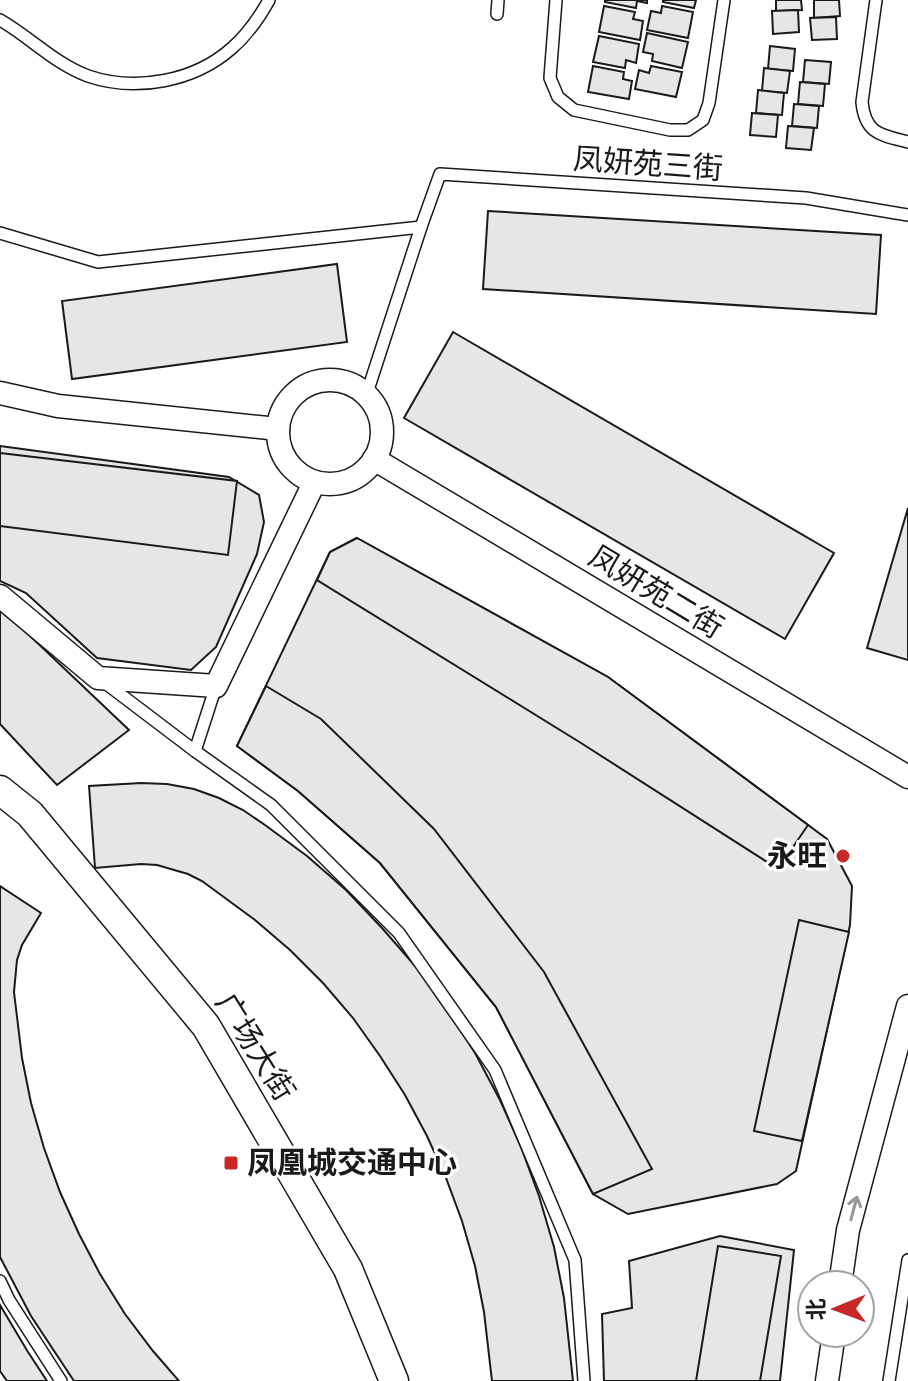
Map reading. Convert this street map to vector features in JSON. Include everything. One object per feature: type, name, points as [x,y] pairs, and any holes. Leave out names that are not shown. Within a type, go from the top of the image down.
[{"type":"street","points":[[320,381],[337,381],[353,386],[366,396],[377,410],[381,426],[380,443],[374,459],[363,473],[348,482],[331,485],[314,483],[298,474],[279,446],[281,412],[291,398],[303,387],[320,381]]},
{"type":"street","points":[[0,393],[58,406],[278,429]]},
{"type":"street","name":"凤妍苑二街","points":[[374,459],[908,777]]},
{"type":"street","points":[[0,596],[98,678],[216,686],[314,483]]},
{"type":"street","name":"广场大街","points":[[2,796],[30,814],[206,1026],[348,1269],[394,1381]]},
{"type":"street","points":[[842,1269],[848,1230],[908,1006]]},
{"type":"street","points":[[827,1381],[832,1349]]},
{"type":"lane","points":[[0,20],[54,58],[88,75],[125,84],[163,82],[199,70],[231,49],[257,21],[269,0]]},
{"type":"lane","points":[[497,14],[498,0]]},
{"type":"lane","points":[[556,0],[550,78],[558,97],[574,110],[670,130],[688,130],[703,120],[709,103],[724,0]]},
{"type":"lane","points":[[876,0],[862,102],[863,116],[870,128],[882,135],[908,142]]},
{"type":"lane","name":"凤妍苑三街","points":[[366,396],[440,174],[806,198],[908,215]]},
{"type":"lane","points":[[0,233],[98,262],[421,227]]},
{"type":"lane","points":[[98,678],[271,805],[399,933],[495,1070],[575,1260],[584,1381]]},
{"type":"lane","points":[[195,751],[216,686]]},
{"type":"lane","points":[[889,1381],[908,1260]]},
{"type":"lane","points":[[0,1281],[61,1381]]},
{"type":"building","points":[[605,0],[647,0],[647,3],[637,1],[636,8]]},
{"type":"building","points":[[663,0],[696,0],[694,8]]},
{"type":"building","points":[[776,0],[801,0],[802,10],[776,11]]},
{"type":"building","points":[[814,0],[839,0],[840,16],[814,18]]},
{"type":"building","points":[[604,6],[635,12],[633,19],[643,21],[640,40],[599,32]]},
{"type":"building","points":[[662,6],[693,12],[688,38],[647,30],[651,11],[661,13]]},
{"type":"building","points":[[798,10],[799,32],[773,34],[772,11]]},
{"type":"building","points":[[836,17],[837,39],[812,40],[810,18]]},
{"type":"building","points":[[647,33],[688,42],[682,68],[652,61],[653,54],[643,52]]},
{"type":"building","points":[[599,36],[639,44],[636,63],[626,60],[625,68],[593,62]]},
{"type":"building","points":[[770,46],[795,49],[793,71],[768,69]]},
{"type":"building","points":[[805,60],[831,62],[829,84],[803,82]]},
{"type":"building","points":[[593,66],[624,72],[623,79],[632,81],[629,99],[588,92]]},
{"type":"building","points":[[651,66],[682,72],[676,97],[635,89],[639,70],[649,73]]},
{"type":"building","points":[[764,68],[790,71],[787,93],[762,91]]},
{"type":"building","points":[[800,82],[825,84],[823,106],[798,104]]},
{"type":"building","points":[[758,90],[784,93],[782,115],[756,113]]},
{"type":"building","points":[[794,104],[819,106],[817,128],[792,126]]},
{"type":"building","points":[[752,113],[778,115],[776,137],[750,135]]},
{"type":"building","points":[[788,126],[814,128],[811,150],[786,148]]},
{"type":"building","points":[[488,211],[881,235],[876,314],[483,289]]},
{"type":"building","points":[[337,264],[347,342],[72,379],[62,301]]},
{"type":"building","points":[[453,332],[834,553],[785,639],[404,418]]},
{"type":"building","points":[[0,446],[229,477],[259,495],[264,522],[257,554],[216,647],[191,670],[97,658],[26,593],[0,581]]},
{"type":"building","points":[[0,453],[237,481],[228,555],[0,526]]},
{"type":"building","points":[[908,508],[908,660],[867,648]]},
{"type":"building","points":[[357,538],[608,677],[827,839],[852,886],[850,925],[796,1171],[777,1184],[628,1214],[593,1194],[496,1007],[380,863],[298,791],[237,746],[330,552]]},
{"type":"building","points":[[357,538],[608,677],[808,825],[778,869],[317,580],[330,552]]},
{"type":"building","points":[[0,611],[7,614],[129,730],[57,785],[0,724]]},
{"type":"building","points":[[266,686],[321,719],[434,829],[544,972],[652,1169],[593,1194],[496,1007],[380,863],[298,791],[237,746]]},
{"type":"building","points":[[141,783],[194,789],[219,798],[243,810],[307,856],[346,890],[382,928],[447,1009],[500,1100],[539,1196],[554,1247],[564,1298],[573,1381],[492,1381],[475,1266],[446,1178],[405,1095],[353,1018],[323,983],[255,920],[202,881],[157,865],[95,868],[89,786]]},
{"type":"building","points":[[0,886],[41,913],[22,945],[17,960],[14,992],[22,1058],[44,1148],[60,1192],[100,1274],[125,1314],[179,1381],[74,1381],[31,1316],[0,1257]]},
{"type":"building","points":[[799,920],[849,932],[802,1141],[754,1131]]},
{"type":"building","points":[[720,1236],[794,1250],[780,1381],[604,1381],[602,1314],[632,1308],[629,1261]]},
{"type":"building","points":[[718,1246],[781,1256],[760,1381],[696,1381]]},
{"type":"building","points":[[0,1305],[47,1381],[7,1381],[0,1371]]},
{"type":"place","name":"永旺","points":[[843,856]]},
{"type":"place","name":"凤凰城交通中心","points":[[231,1163]]}]
